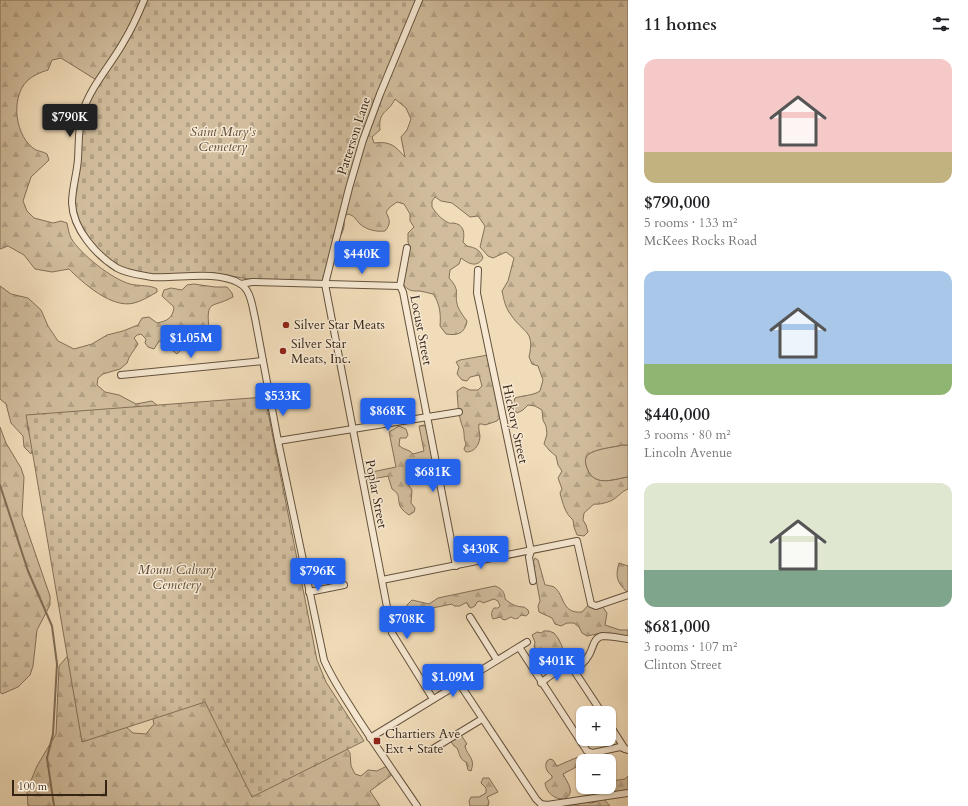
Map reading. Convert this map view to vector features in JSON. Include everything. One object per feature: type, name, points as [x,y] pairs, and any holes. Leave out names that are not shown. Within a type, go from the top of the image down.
[{"type":"street","points":[[144,0],[123,43],[86,101],[82,113],[78,160],[72,191],[72,205],[78,226],[96,251],[118,269],[154,277],[200,276],[232,280],[241,284],[246,290],[250,298],[278,441],[324,660],[336,683],[370,738],[417,806]]},
{"type":"street","name":"Patterson Lane","points":[[325,284],[349,188],[363,140],[380,94],[419,0]]},
{"type":"street","name":"Locust Street","points":[[407,248],[400,286],[403,292],[456,566]]},
{"type":"street","name":"Hickory Street","points":[[478,270],[477,293],[531,551],[529,557],[534,581]]},
{"type":"street","points":[[241,284],[252,282],[400,286]]},
{"type":"street","name":"Poplar Street","points":[[325,284],[392,633],[433,699]]},
{"type":"street","points":[[120,375],[263,361]]},
{"type":"street","points":[[278,441],[459,412]]},
{"type":"street","points":[[382,580],[577,541],[590,600],[593,605],[596,606],[628,595]]},
{"type":"street","points":[[309,592],[344,585]]},
{"type":"street","points":[[470,617],[497,660]]},
{"type":"street","points":[[573,670],[585,662],[598,638],[602,636],[628,639]]},
{"type":"street","points":[[370,738],[527,642]]},
{"type":"street","points":[[519,647],[541,683],[587,751],[590,753],[620,747],[627,750]]},
{"type":"street","points":[[541,683],[563,668],[568,667],[573,670],[597,706]]},
{"type":"street","points":[[459,683],[536,799],[541,804],[547,805],[628,793]]},
{"type":"street","points":[[431,750],[482,718]]},
{"type":"street","points":[[616,734],[627,750]]},
{"type":"green space","points":[[0,0],[140,0],[143,2],[123,43],[98,81],[61,58],[52,60],[48,70],[31,77],[22,88],[18,97],[17,117],[23,137],[36,150],[47,154],[49,160],[31,177],[23,201],[27,211],[34,218],[53,223],[61,221],[67,223],[70,236],[81,251],[114,277],[130,284],[157,289],[157,292],[143,300],[125,304],[107,299],[98,294],[69,269],[52,272],[35,269],[24,255],[8,246],[0,249]]},
{"type":"green space","name":"Saint Mary's Cemetery","points":[[147,0],[416,0],[379,94],[324,283],[248,279],[215,273],[154,275],[136,273],[119,267],[103,255],[89,240],[80,225],[74,204],[85,110],[124,47]]},
{"type":"green space","points":[[371,0],[628,0],[628,445],[605,448],[592,452],[588,455],[585,461],[589,472],[597,480],[609,481],[628,477],[628,489],[610,501],[601,504],[594,504],[584,513],[583,520],[588,532],[584,536],[577,535],[573,520],[563,505],[560,493],[562,489],[558,478],[562,471],[558,465],[556,456],[544,444],[547,434],[542,410],[535,406],[528,405],[517,413],[512,407],[515,398],[534,394],[540,391],[543,380],[538,366],[532,364],[529,357],[531,342],[529,337],[509,312],[503,297],[502,291],[508,281],[514,258],[506,252],[493,258],[488,256],[480,247],[485,226],[478,216],[470,217],[452,203],[441,201],[435,197],[432,201],[432,207],[442,219],[462,227],[464,232],[463,242],[467,246],[475,248],[479,251],[483,258],[478,263],[473,264],[461,258],[459,264],[450,270],[449,278],[455,286],[458,307],[467,321],[463,331],[457,334],[446,334],[440,326],[440,309],[433,294],[410,290],[402,283],[410,250],[408,233],[414,227],[410,221],[410,214],[404,204],[397,202],[386,212],[389,222],[385,231],[375,231],[366,228],[354,217],[348,214],[343,217],[344,229],[338,240],[260,281],[253,277]],"holes":[[[395,99],[406,108],[411,119],[407,130],[401,137],[405,157],[392,145],[385,143],[374,143],[372,137],[380,130],[382,115]]]},
{"type":"green space","points":[[194,284],[227,287],[232,293],[233,297],[215,304],[209,309],[208,332],[194,331],[189,333],[186,336],[184,347],[177,354],[163,341],[159,341],[154,349],[148,347],[145,343],[146,339],[141,334],[137,335],[134,338],[138,344],[130,355],[127,363],[120,369],[103,374],[98,378],[97,385],[105,392],[119,395],[136,404],[152,401],[158,406],[32,421],[27,427],[34,445],[31,454],[24,447],[23,436],[11,423],[6,404],[0,399],[0,286],[11,294],[28,298],[41,310],[48,326],[58,341],[74,349],[92,344],[107,335],[138,325],[142,318],[149,317],[157,323],[167,320],[171,316],[174,307],[162,296],[164,290],[171,288],[182,290],[187,285]]},
{"type":"green space","points":[[488,355],[500,417],[497,421],[485,425],[479,424],[479,443],[474,450],[466,452],[464,449],[466,444],[464,430],[459,414],[457,391],[463,387],[470,390],[478,390],[482,386],[479,375],[470,377],[467,381],[462,380],[457,374],[459,367],[456,362]]},
{"type":"green space","name":"Mount Calvary Cemetery","points":[[265,397],[317,660],[326,682],[364,741],[252,797],[205,702],[82,742],[26,415]]},
{"type":"green space","points":[[399,426],[406,429],[408,435],[406,438],[400,438],[399,445],[401,447],[413,454],[424,451],[419,426],[426,426],[436,468],[426,477],[410,477],[407,479],[407,483],[412,490],[411,503],[415,508],[414,512],[409,515],[400,506],[398,495],[392,489],[388,476],[368,480],[367,473],[396,467],[389,432]]},
{"type":"green space","points":[[0,427],[6,443],[21,468],[24,477],[22,515],[50,596],[50,605],[37,630],[33,666],[30,675],[18,687],[2,694],[0,692]]},
{"type":"green space","points":[[628,445],[628,477],[603,481],[597,480],[593,477],[585,462],[588,455],[600,449]]},
{"type":"green space","points":[[535,558],[538,560],[545,585],[554,587],[558,590],[564,603],[570,610],[582,612],[591,602],[602,606],[607,613],[605,625],[620,630],[628,630],[628,637],[597,634],[587,636],[582,633],[579,627],[574,623],[567,623],[561,626],[555,624],[552,618],[539,612],[538,606],[540,601],[533,562]]},
{"type":"green space","points":[[619,563],[628,566],[628,592],[621,585],[617,576]]},
{"type":"green space","points":[[495,586],[502,591],[507,601],[516,606],[524,607],[529,613],[526,616],[521,615],[517,619],[511,617],[505,620],[501,617],[493,619],[493,609],[500,606],[498,601],[494,599],[483,603],[480,601],[477,602],[475,606],[471,608],[467,603],[465,603],[460,606],[454,606],[452,604],[423,610],[416,621],[410,619],[406,610],[407,605],[412,600],[429,604],[438,598]]},
{"type":"green space","points":[[544,631],[554,633],[558,638],[562,646],[564,663],[557,663],[554,659],[552,649],[546,651],[541,648],[537,649],[534,647],[535,642],[532,635],[537,632],[541,633]]},
{"type":"green space","points":[[72,651],[118,720],[133,733],[146,734],[154,724],[149,701],[151,683],[343,743],[350,753],[351,766],[355,774],[361,776],[368,770],[377,771],[387,766],[393,774],[370,791],[380,806],[28,806],[27,790],[37,766],[56,734],[59,666]]},
{"type":"green space","points":[[461,735],[467,744],[465,746],[472,760],[471,771],[468,770],[466,762],[461,758],[457,748],[450,740]]},
{"type":"green space","points":[[576,758],[576,767],[563,774],[570,788],[570,793],[568,797],[560,799],[551,794],[545,783],[552,778],[546,769],[547,761],[550,759],[553,760],[557,766]]},
{"type":"green space","points":[[628,776],[628,792],[616,794],[616,780],[625,779]]},
{"type":"green space","points":[[483,778],[489,778],[498,792],[487,797],[489,802],[488,806],[470,806],[469,801],[471,797],[479,797],[486,793],[486,788],[481,783]]},
{"type":"green space","points":[[604,799],[610,806],[569,806],[584,801],[592,803]]},
{"type":"waterway","points":[[0,485],[28,571],[52,626],[57,664],[53,734],[47,758],[54,806]]},
{"type":"place","name":"Silver Star Meats","points":[[286,325]]},
{"type":"place","name":"Silver Star Meats, Inc.","points":[[283,351]]},
{"type":"place","name":"Chartiers Ave Ext + State","points":[[377,741]]}]
